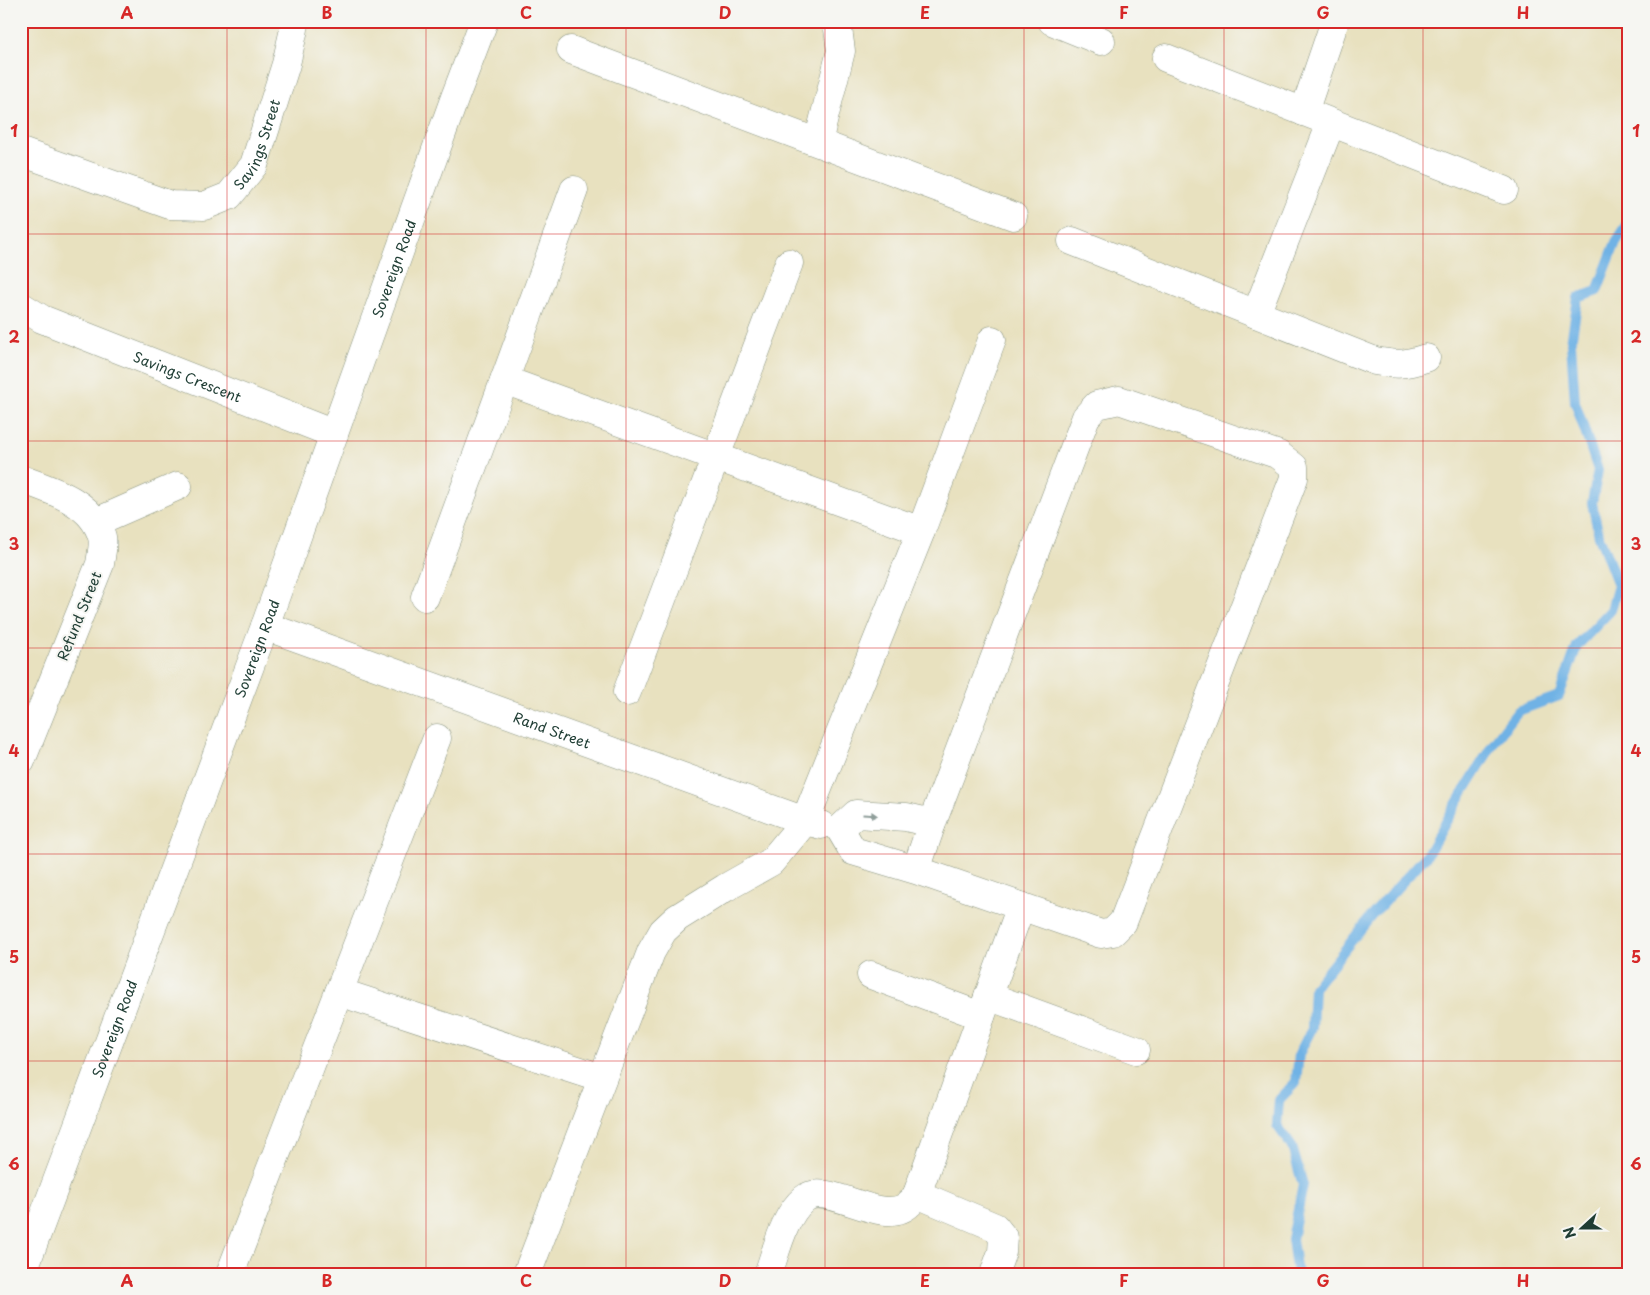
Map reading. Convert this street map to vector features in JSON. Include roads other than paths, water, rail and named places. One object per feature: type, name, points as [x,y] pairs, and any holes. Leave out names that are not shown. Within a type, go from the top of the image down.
[{"type":"street","name":"Savings Street","points":[[21,152],[170,205],[204,206],[229,196],[254,165],[286,64],[294,29],[293,21]]},
{"type":"street","name":"Sovereign Road","points":[[22,1274],[265,626],[455,96],[484,21]]},
{"type":"street","points":[[818,142],[841,51],[837,21]]},
{"type":"street","points":[[1052,21],[1101,40]]},
{"type":"street","points":[[1304,112],[1335,21]]},
{"type":"street","points":[[571,50],[1013,216]]},
{"type":"street","points":[[1166,58],[1504,190]]},
{"type":"street","points":[[1256,314],[1331,123]]},
{"type":"street","points":[[425,597],[574,190]]},
{"type":"street","points":[[1072,241],[1375,361],[1398,365],[1426,358]]},
{"type":"street","points":[[627,692],[789,263]]},
{"type":"street","name":"Savings Crescent","points":[[28,313],[334,434]]},
{"type":"street","points":[[527,1274],[651,952],[663,931],[677,918],[771,862],[805,821],[921,531],[992,340]]},
{"type":"street","points":[[504,380],[921,531]]},
{"type":"street","points":[[916,870],[932,823],[1086,417],[1097,405],[1119,400],[1279,455],[1294,467],[1294,478],[1123,922],[1114,932],[1101,934],[916,870],[854,852],[840,829],[856,814],[906,817],[932,823]]},
{"type":"street","points":[[21,479],[72,500],[96,522],[178,486]]},
{"type":"street","name":"Refund Street","points":[[21,761],[100,564],[102,539],[96,522]]},
{"type":"street","name":"Rand Street","points":[[265,626],[805,821],[840,829]]},
{"type":"street","points":[[230,1274],[437,738]]},
{"type":"street","points":[[768,1274],[789,1218],[806,1196],[819,1194],[881,1211],[895,1211],[910,1204],[917,1194],[1021,906]]},
{"type":"street","points":[[871,975],[1136,1050]]},
{"type":"street","points":[[340,992],[602,1078]]},
{"type":"street","points":[[917,1194],[995,1227],[1003,1237],[1002,1252],[994,1274]]},
{"type":"waterway","points":[[1297,1274],[1292,1239],[1303,1185],[1292,1147],[1277,1125],[1279,1100],[1296,1082],[1299,1054],[1312,1028],[1314,988],[1373,914],[1427,855],[1495,741],[1518,711],[1559,696],[1577,646],[1611,610],[1618,585],[1599,536],[1592,503],[1598,470],[1575,402],[1571,343],[1578,298],[1597,291],[1616,242],[1629,222]]}]
